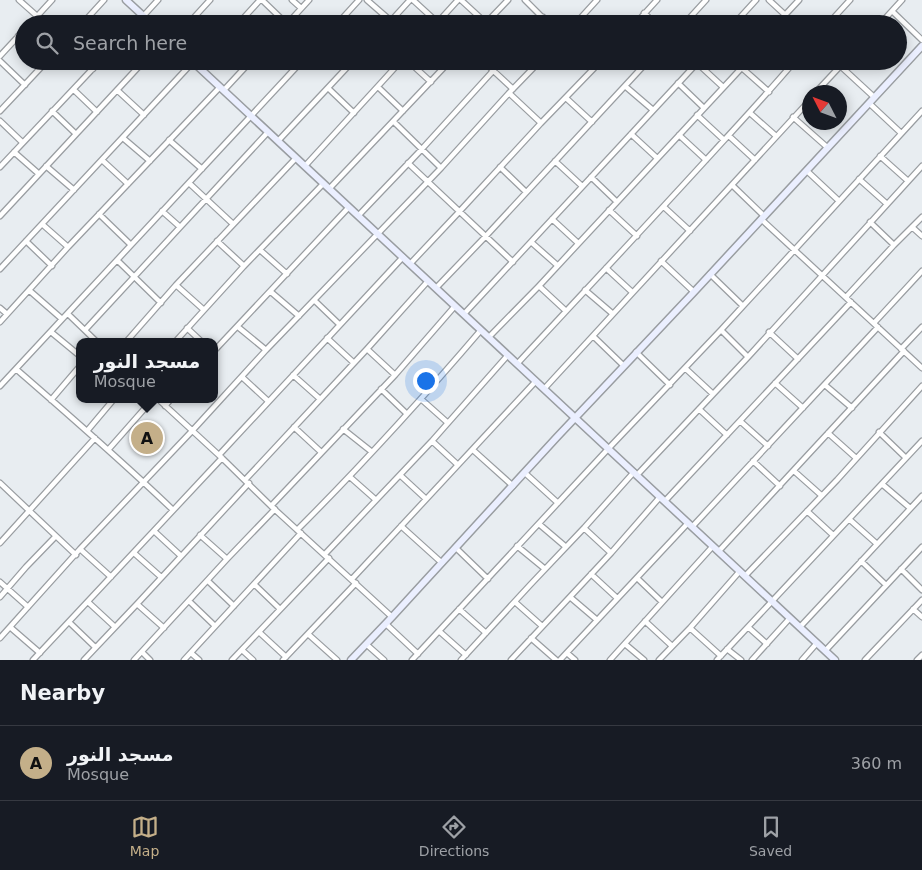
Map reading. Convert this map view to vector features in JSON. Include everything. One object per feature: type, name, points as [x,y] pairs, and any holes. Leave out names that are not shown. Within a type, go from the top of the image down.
[{"type":"street","points":[[19,0],[36,15]]},
{"type":"street","points":[[38,15],[52,0]]},
{"type":"street","points":[[90,15],[104,0]]},
{"type":"street","points":[[126,0],[143,15]]},
{"type":"street","points":[[145,15],[158,0]]},
{"type":"street","points":[[196,15],[210,0]]},
{"type":"street","points":[[247,15],[261,0],[277,15]]},
{"type":"street","points":[[292,0],[301,8]]},
{"type":"street","points":[[295,15],[309,0]]},
{"type":"street","points":[[345,15],[359,0]]},
{"type":"street","points":[[367,0],[382,15]]},
{"type":"street","points":[[396,15],[411,0],[428,15]]},
{"type":"street","points":[[445,15],[459,0],[477,15]]},
{"type":"street","points":[[494,15],[508,0]]},
{"type":"street","points":[[524,0],[541,15]]},
{"type":"street","points":[[583,15],[597,0]]},
{"type":"street","points":[[644,13],[657,0]]},
{"type":"street","points":[[692,15],[706,0]]},
{"type":"street","points":[[742,15],[756,0]]},
{"type":"street","points":[[769,0],[785,15]]},
{"type":"street","points":[[788,15],[799,0]]},
{"type":"street","points":[[836,15],[850,0]]},
{"type":"street","points":[[888,15],[902,0]]},
{"type":"street","points":[[892,10],[897,15]]},
{"type":"street","points":[[907,25],[922,40]]},
{"type":"street","points":[[0,56],[15,39]]},
{"type":"street","points":[[907,62],[922,46]]},
{"type":"street","points":[[0,61],[25,85]]},
{"type":"street","points":[[0,111],[39,70]]},
{"type":"street","points":[[0,167],[92,70]]},
{"type":"street","points":[[0,216],[136,70]]},
{"type":"street","points":[[1,266],[189,70]]},
{"type":"street","points":[[203,70],[835,660]]},
{"type":"street","points":[[0,322],[169,140],[242,70]]},
{"type":"street","points":[[0,386],[294,70]]},
{"type":"street","points":[[278,141],[345,70]]},
{"type":"street","points":[[305,166],[394,70]]},
{"type":"street","points":[[418,70],[431,82]]},
{"type":"street","points":[[330,189],[441,70]]},
{"type":"street","points":[[218,403],[531,70]]},
{"type":"street","points":[[410,264],[592,70]]},
{"type":"street","points":[[436,288],[640,70]]},
{"type":"street","points":[[464,314],[690,70]]},
{"type":"street","points":[[706,70],[724,87]]},
{"type":"street","points":[[489,337],[740,70]]},
{"type":"street","points":[[744,70],[769,92]]},
{"type":"street","points":[[517,364],[664,207],[787,70]]},
{"type":"street","points":[[822,85],[836,70]]},
{"type":"street","points":[[844,70],[874,98]]},
{"type":"street","points":[[350,660],[386,624],[636,352],[900,70]]},
{"type":"street","points":[[358,216],[493,71],[541,123]]},
{"type":"street","points":[[678,83],[704,108]]},
{"type":"street","points":[[625,86],[653,110]]},
{"type":"street","points":[[378,87],[403,111]]},
{"type":"street","points":[[328,88],[354,113]]},
{"type":"street","points":[[74,90],[97,112]]},
{"type":"street","points":[[117,90],[144,115]]},
{"type":"street","points":[[566,98],[592,122]]},
{"type":"street","points":[[869,103],[901,133]]},
{"type":"street","points":[[544,389],[802,108]]},
{"type":"street","points":[[52,111],[76,134]]},
{"type":"street","points":[[412,660],[670,385],[922,111]]},
{"type":"street","points":[[750,112],[776,136]]},
{"type":"street","points":[[697,115],[724,140]]},
{"type":"street","points":[[793,117],[828,148]]},
{"type":"street","points":[[0,122],[22,142]]},
{"type":"street","points":[[394,122],[441,168]]},
{"type":"street","points":[[85,330],[268,132]]},
{"type":"street","points":[[631,134],[657,158]]},
{"type":"street","points":[[679,135],[706,160]]},
{"type":"street","points":[[729,136],[755,160]]},
{"type":"street","points":[[124,138],[150,161]]},
{"type":"street","points":[[169,140],[202,168]]},
{"type":"street","points":[[14,152],[39,174]]},
{"type":"street","points":[[880,156],[908,181]]},
{"type":"street","points":[[130,338],[176,285],[296,158]]},
{"type":"street","points":[[102,160],[128,184]]},
{"type":"street","points":[[555,161],[582,186]]},
{"type":"street","points":[[408,163],[512,262]]},
{"type":"street","points":[[46,166],[74,190]]},
{"type":"street","points":[[461,660],[635,474],[713,394],[922,166]]},
{"type":"street","points":[[500,168],[526,192]]},
{"type":"street","points":[[807,171],[839,201]]},
{"type":"street","points":[[591,177],[616,201]]},
{"type":"street","points":[[859,179],[887,204]]},
{"type":"street","points":[[189,183],[233,224]]},
{"type":"street","points":[[178,338],[323,184]]},
{"type":"street","points":[[732,185],[794,250],[922,368]]},
{"type":"street","points":[[664,207],[690,230]]},
{"type":"street","points":[[218,347],[349,208]]},
{"type":"street","points":[[609,210],[637,236]]},
{"type":"street","points":[[162,211],[180,227]]},
{"type":"street","points":[[100,214],[131,245]]},
{"type":"street","points":[[846,298],[922,217]]},
{"type":"street","points":[[552,219],[578,243]]},
{"type":"street","points":[[870,222],[894,245]]},
{"type":"street","points":[[42,224],[68,247]]},
{"type":"street","points":[[912,228],[922,236]]},
{"type":"street","points":[[26,241],[52,266]]},
{"type":"street","points":[[217,241],[244,266]]},
{"type":"street","points":[[531,242],[557,265]]},
{"type":"street","points":[[260,250],[287,274]]},
{"type":"street","points":[[33,660],[134,553],[268,401],[403,257]]},
{"type":"street","points":[[117,260],[161,303]]},
{"type":"street","points":[[662,262],[694,292]]},
{"type":"street","points":[[606,268],[632,292]]},
{"type":"street","points":[[710,274],[743,306]]},
{"type":"street","points":[[874,323],[921,274]]},
{"type":"street","points":[[84,660],[181,556],[428,281]]},
{"type":"street","points":[[176,285],[204,310]]},
{"type":"street","points":[[539,286],[566,311]]},
{"type":"street","points":[[585,290],[612,314]]},
{"type":"street","points":[[30,291],[62,319]]},
{"type":"street","points":[[271,292],[299,316]]},
{"type":"street","points":[[314,300],[340,324]]},
{"type":"street","points":[[511,660],[662,499],[727,435],[851,302]]},
{"type":"street","points":[[134,660],[208,581],[321,452],[394,375],[455,306]]},
{"type":"street","points":[[0,308],[7,314]]},
{"type":"street","points":[[68,314],[93,338]]},
{"type":"street","points":[[238,327],[266,350]]},
{"type":"street","points":[[560,660],[637,578],[754,461],[878,327]]},
{"type":"street","points":[[719,552],[852,408],[922,327]]},
{"type":"street","points":[[187,328],[198,338]]},
{"type":"street","points":[[184,660],[421,399],[481,330]]},
{"type":"street","points":[[721,330],[748,356]]},
{"type":"street","points":[[51,332],[76,353]]},
{"type":"street","points":[[770,332],[798,359]]},
{"type":"street","points":[[593,336],[624,366]]},
{"type":"street","points":[[327,338],[354,363]]},
{"type":"street","points":[[367,349],[394,375]]},
{"type":"street","points":[[636,352],[670,385]]},
{"type":"street","points":[[232,660],[508,355]]},
{"type":"street","points":[[685,368],[713,394]]},
{"type":"street","points":[[16,369],[173,510]]},
{"type":"street","points":[[51,400],[76,371]]},
{"type":"street","points":[[293,376],[320,399]]},
{"type":"street","points":[[242,377],[268,401]]},
{"type":"street","points":[[259,632],[284,658],[308,634],[401,526],[536,381]]},
{"type":"street","points":[[775,383],[803,408]]},
{"type":"street","points":[[825,385],[852,408]]},
{"type":"street","points":[[745,576],[807,512],[922,386]]},
{"type":"street","points":[[381,389],[407,414]]},
{"type":"street","points":[[421,399],[448,423]]},
{"type":"street","points":[[86,431],[110,403]]},
{"type":"street","points":[[108,450],[149,403]]},
{"type":"street","points":[[162,403],[392,617]]},
{"type":"street","points":[[0,638],[80,549],[218,403]]},
{"type":"street","points":[[699,409],[727,435]]},
{"type":"street","points":[[740,421],[768,446]]},
{"type":"street","points":[[294,428],[321,452]]},
{"type":"street","points":[[343,429],[372,452]]},
{"type":"street","points":[[879,432],[906,458]]},
{"type":"street","points":[[828,433],[856,458]]},
{"type":"street","points":[[0,543],[95,438]]},
{"type":"street","points":[[432,441],[458,465]]},
{"type":"street","points":[[690,628],[719,658],[922,441]]},
{"type":"street","points":[[473,450],[513,486]]},
{"type":"street","points":[[754,461],[780,486]]},
{"type":"street","points":[[794,471],[821,495]]},
{"type":"street","points":[[525,473],[558,503]]},
{"type":"street","points":[[400,475],[426,499]]},
{"type":"street","points":[[350,477],[376,500]]},
{"type":"street","points":[[882,484],[910,508]]},
{"type":"street","points":[[1,487],[76,555]]},
{"type":"street","points":[[800,627],[922,496]]},
{"type":"street","points":[[807,512],[833,535]]},
{"type":"street","points":[[849,519],[877,544]]},
{"type":"street","points":[[539,524],[566,548]]},
{"type":"street","points":[[401,526],[442,563]]},
{"type":"street","points":[[584,528],[611,553]]},
{"type":"street","points":[[154,530],[181,556]]},
{"type":"street","points":[[200,535],[227,559]]},
{"type":"street","points":[[0,597],[56,537]]},
{"type":"street","points":[[518,546],[545,569]]},
{"type":"street","points":[[610,660],[713,546]]},
{"type":"street","points":[[456,548],[488,579]]},
{"type":"street","points":[[825,651],[922,548]]},
{"type":"street","points":[[80,549],[111,577]]},
{"type":"street","points":[[134,553],[161,577]]},
{"type":"street","points":[[861,561],[886,585]]},
{"type":"street","points":[[901,569],[922,590]]},
{"type":"street","points":[[659,660],[740,571]]},
{"type":"street","points":[[591,574],[618,598]]},
{"type":"street","points":[[637,578],[662,602]]},
{"type":"street","points":[[208,581],[234,606]]},
{"type":"street","points":[[0,582],[28,607]]},
{"type":"street","points":[[254,584],[280,609]]},
{"type":"street","points":[[570,597],[597,620]]},
{"type":"street","points":[[866,660],[922,600]]},
{"type":"street","points":[[189,601],[215,626]]},
{"type":"street","points":[[88,602],[115,627]]},
{"type":"street","points":[[515,602],[542,626]]},
{"type":"street","points":[[137,604],[164,628]]},
{"type":"street","points":[[459,609],[486,633]]},
{"type":"street","points":[[913,609],[922,617]]},
{"type":"street","points":[[752,660],[790,618]]},
{"type":"street","points":[[645,621],[672,646]]},
{"type":"street","points":[[69,622],[95,647]]},
{"type":"street","points":[[386,624],[418,654]]},
{"type":"street","points":[[10,627],[40,652]]},
{"type":"street","points":[[748,627],[767,644]]},
{"type":"street","points":[[439,631],[466,654]]},
{"type":"street","points":[[308,634],[337,660]]},
{"type":"street","points":[[532,638],[556,660]]},
{"type":"street","points":[[802,660],[817,643]]},
{"type":"street","points":[[366,644],[384,660]]},
{"type":"street","points":[[625,644],[644,660]]},
{"type":"street","points":[[727,649],[741,660]]},
{"type":"street","points":[[242,650],[253,660]]},
{"type":"street","points":[[142,652],[150,660]]},
{"type":"street","points":[[191,653],[199,660]]},
{"type":"street","points":[[567,653],[574,660]]},
{"type":"street","points":[[917,660],[922,655]]},
{"type":"place","name":"مسجد النور","points":[[147,438]]}]
